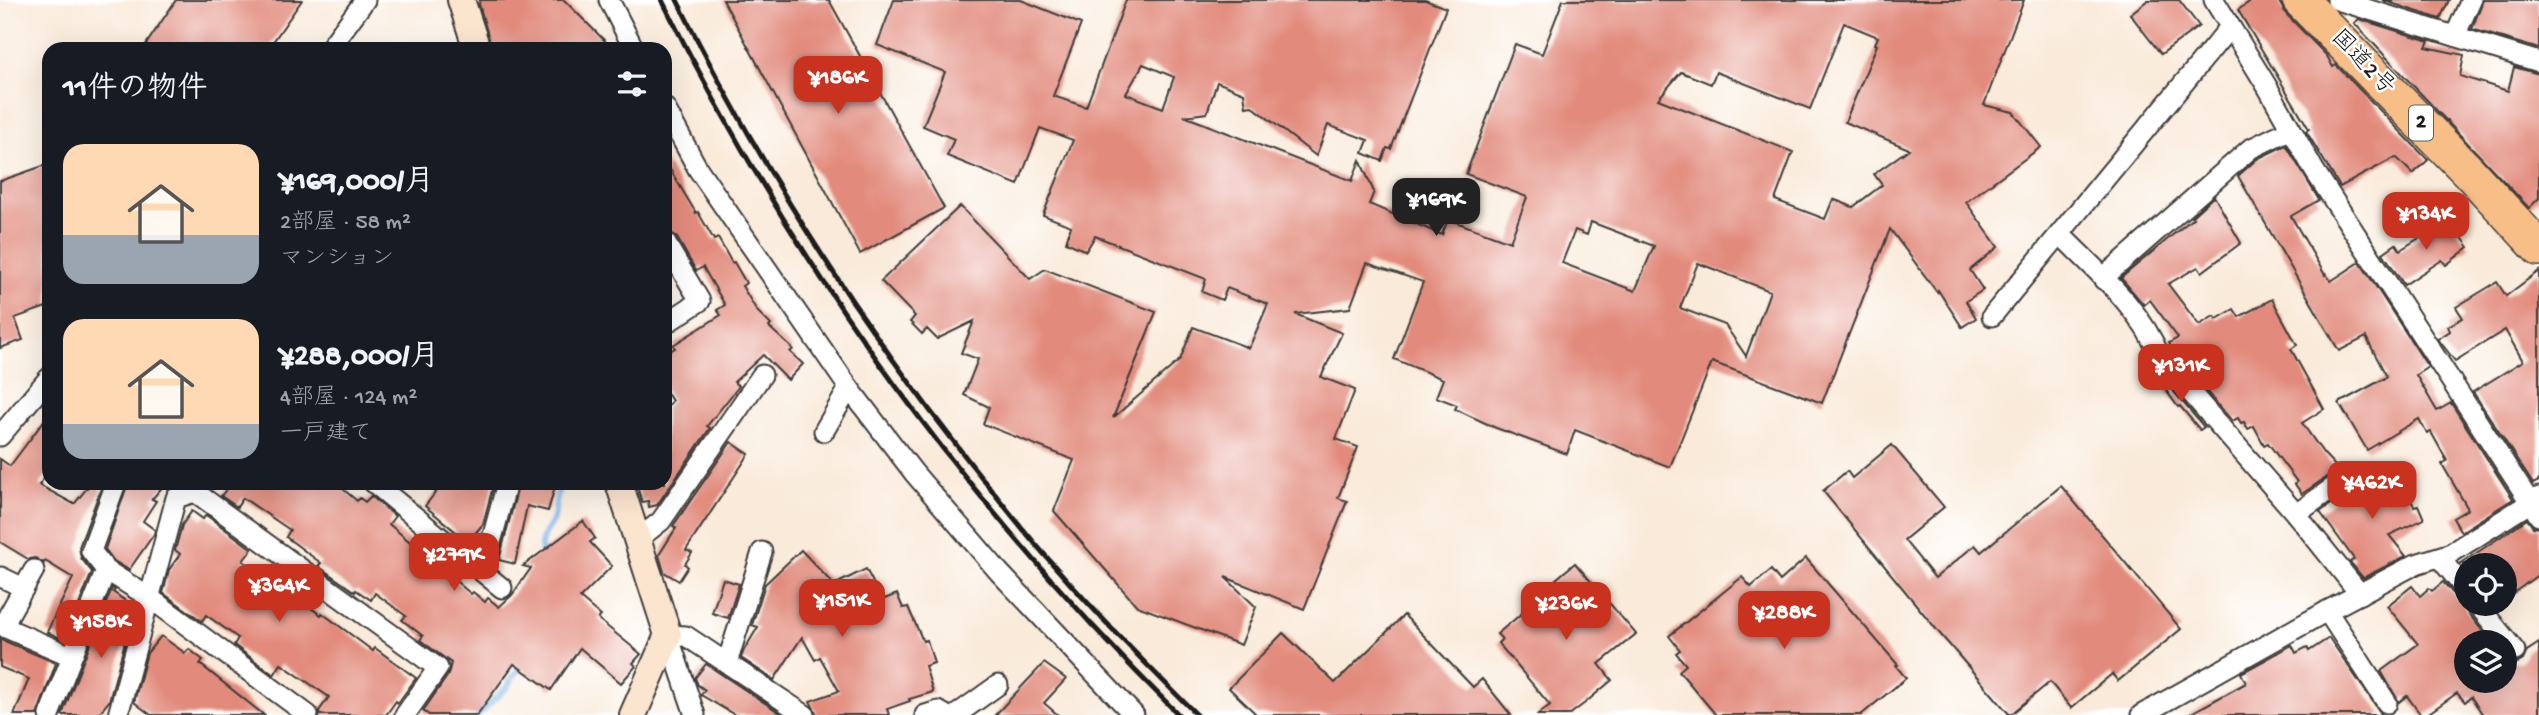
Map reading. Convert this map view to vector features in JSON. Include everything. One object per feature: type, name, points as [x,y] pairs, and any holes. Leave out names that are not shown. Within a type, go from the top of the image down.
[{"type":"highway","name":"国道2号","points":[[2300,0],[2469,172],[2539,248]]},
{"type":"main road","points":[[461,0],[475,42]]},
{"type":"main road","points":[[621,490],[668,635],[633,715]]},
{"type":"street","points":[[334,42],[365,0]]},
{"type":"street","points":[[609,0],[630,42]]},
{"type":"street","points":[[2151,713],[2328,611],[2416,564],[2451,553],[2536,505],[2314,170],[2214,0]]},
{"type":"street","points":[[2337,0],[2539,62]]},
{"type":"street","points":[[2455,36],[2471,0]]},
{"type":"street","points":[[1992,316],[2231,27]]},
{"type":"street","points":[[672,121],[698,169],[849,388],[914,473],[1088,670],[1133,715]]},
{"type":"street","points":[[2104,280],[2225,169],[2250,149],[2291,129]]},
{"type":"street","points":[[2060,234],[2152,336],[2160,357],[2296,514],[2360,594]]},
{"type":"street","points":[[672,254],[700,301],[672,319]]},
{"type":"street","points":[[637,540],[662,521],[762,374]]},
{"type":"street","points":[[0,436],[42,386]]},
{"type":"street","points":[[824,431],[849,388]]},
{"type":"street","points":[[2296,514],[2338,484]]},
{"type":"street","points":[[113,490],[91,551],[106,569],[150,598],[308,715]]},
{"type":"street","points":[[383,490],[502,588]]},
{"type":"street","points":[[483,572],[505,490]]},
{"type":"street","points":[[118,715],[176,498],[195,492],[438,668],[405,715]]},
{"type":"street","points":[[726,663],[762,552]]},
{"type":"street","points":[[2440,557],[2454,575]]},
{"type":"street","points":[[49,715],[106,569]]},
{"type":"street","points":[[34,570],[8,616],[6,628],[71,656]]},
{"type":"street","points":[[1,577],[24,588]]},
{"type":"street","points":[[2328,611],[2388,703]]},
{"type":"street","points":[[2487,616],[2498,630]]},
{"type":"street","points":[[695,715],[668,635],[686,636],[805,715]]},
{"type":"street","points":[[957,715],[998,685]]},
{"type":"street","points":[[925,715],[938,711],[945,715]]},
{"type":"building","points":[[176,0],[302,0],[273,42],[148,42]]},
{"type":"building","points":[[480,0],[564,0],[606,42],[490,42]]},
{"type":"building","points":[[723,0],[829,0],[944,208],[860,254]]},
{"type":"building","points":[[894,0],[1021,0],[1081,24],[1053,96],[1086,107],[1126,0],[1425,0],[1446,8],[1391,149],[1387,148],[1382,161],[1363,153],[1368,140],[1328,125],[1316,156],[1252,106],[1246,107],[1244,93],[1217,82],[1207,113],[1184,116],[1352,181],[1360,160],[1374,192],[1369,204],[1442,235],[1448,219],[1510,242],[1527,197],[1466,174],[1515,44],[1542,54],[1563,0],[2024,0],[1984,105],[2013,112],[2041,147],[1966,202],[1998,247],[1970,270],[1983,290],[1966,301],[1976,318],[1962,327],[1938,290],[1937,292],[1890,229],[1822,403],[1712,362],[1670,467],[1575,430],[1567,454],[1496,428],[1455,409],[1457,405],[1436,397],[1443,379],[1394,359],[1423,282],[1367,263],[1350,308],[1295,314],[1342,333],[1321,377],[1355,390],[1336,439],[1358,447],[1338,498],[1347,501],[1304,609],[1225,577],[1256,607],[1241,645],[1137,606],[1054,511],[1074,460],[983,424],[989,407],[964,395],[978,359],[961,353],[974,321],[937,339],[927,329],[922,334],[910,322],[915,316],[881,281],[960,206],[1030,279],[1045,269],[1156,312],[1113,418],[1180,360],[1193,327],[1249,348],[1268,304],[1227,288],[1222,300],[1202,292],[1206,279],[1095,236],[1086,251],[1066,242],[1071,226],[1043,215],[1073,140],[1040,128],[1018,185],[947,156],[954,139],[923,126],[945,72],[877,45]],"holes":[[[1844,23],[1878,37],[1845,122],[1909,149],[1874,174],[1882,185],[1853,207],[1833,199],[1825,219],[1775,200],[1793,152],[1658,99],[1681,72],[1711,84],[1716,72],[1810,109]],[[1143,64],[1174,77],[1163,108],[1126,94]],[[1591,222],[1654,246],[1635,291],[1562,263],[1575,230],[1587,235]],[[1698,263],[1770,291],[1746,356],[1725,325],[1680,308]]]},
{"type":"building","points":[[2148,0],[2179,0],[2199,26],[2161,54],[2130,14]]},
{"type":"building","points":[[2252,0],[2278,0],[2286,14],[2327,56],[2333,67],[2336,65],[2428,160],[2413,174],[2397,158],[2392,159],[2340,187],[2238,10]]},
{"type":"building","points":[[2382,0],[2449,0],[2440,19]]},
{"type":"building","points":[[2483,0],[2539,0],[2539,49],[2472,29]]},
{"type":"building","points":[[2359,19],[2429,41],[2426,47],[2464,55],[2460,76],[2508,91],[2514,67],[2539,74],[2539,198],[2529,208],[2354,23]]},
{"type":"building","points":[[2286,145],[2319,200],[2291,216],[2325,275],[2331,281],[2360,262],[2428,367],[2416,375],[2437,411],[2451,403],[2513,499],[2461,532],[2453,518],[2468,509],[2442,464],[2447,461],[2431,432],[2427,434],[2419,419],[2367,450],[2339,403],[2387,377],[2366,337],[2339,351],[2238,176],[2257,159]]},
{"type":"building","points":[[42,166],[42,308],[15,318],[23,340],[0,348],[0,181]]},
{"type":"building","points":[[672,173],[714,240],[718,238],[732,263],[734,262],[746,283],[742,286],[757,311],[771,325],[769,327],[793,349],[790,352],[803,364],[788,380],[763,355],[734,382],[739,386],[707,426],[710,428],[672,483],[673,345],[721,315],[717,310],[725,305],[703,267],[696,271],[676,236],[672,234]]},
{"type":"building","points":[[2214,196],[2241,243],[2202,272],[2198,267],[2168,284],[2199,325],[2234,309],[2239,317],[2272,299],[2297,345],[2291,349],[2324,409],[2302,423],[2341,472],[2331,474],[2302,494],[2295,484],[2297,482],[2268,443],[2264,445],[2254,426],[2248,429],[2238,418],[2232,421],[2178,359],[2169,343],[2178,338],[2150,300],[2144,305],[2121,278],[2193,218],[2191,217]]},
{"type":"building","points":[[2448,219],[2469,247],[2446,265],[2442,260],[2404,285],[2383,253],[2396,244],[2400,250]]},
{"type":"building","points":[[2539,271],[2539,481],[2533,484],[2473,392],[2523,361],[2505,330],[2455,361],[2438,339],[2450,331],[2448,326],[2463,318],[2456,307],[2497,282],[2506,296]]},
{"type":"building","points":[[2163,379],[2204,427],[2200,430],[2180,406],[2178,407],[2160,382]]},
{"type":"building","points":[[42,423],[42,481],[39,485],[42,490],[48,490],[75,503],[85,490],[100,490],[79,547],[81,558],[92,572],[65,640],[47,632],[73,578],[45,561],[44,563],[35,558],[28,559],[0,542],[0,459],[10,466]]},
{"type":"building","points":[[731,442],[749,454],[686,550],[692,553],[685,564],[688,567],[679,581],[664,572],[659,555],[676,528],[673,526]]},
{"type":"building","points":[[1892,445],[1944,507],[1904,540],[1935,578],[1975,545],[1981,552],[2061,486],[2181,629],[2118,681],[2112,674],[2071,708],[2050,682],[2010,715],[1823,491],[1847,471],[1852,478]]},
{"type":"building","points":[[2374,467],[2390,488],[2402,482],[2424,519],[2389,535],[2406,556],[2363,578],[2350,562],[2354,559],[2320,512],[2345,494],[2350,484]]},
{"type":"building","points":[[126,490],[160,490],[152,499],[156,501],[143,521],[155,530],[154,534],[129,570],[114,561],[105,549]]},
{"type":"building","points":[[226,490],[344,490],[357,501],[360,498],[365,502],[371,496],[395,516],[389,524],[471,594],[473,592],[485,602],[488,598],[499,607],[512,595],[531,568],[523,566],[583,521],[595,538],[590,542],[612,566],[580,598],[601,616],[598,619],[641,654],[633,663],[636,666],[621,683],[580,648],[551,690],[514,664],[477,715],[429,715],[423,711],[448,675],[451,663],[420,640],[423,636],[402,620],[406,616],[375,593],[371,600],[318,566],[321,563],[286,537],[290,530],[243,498],[237,507],[221,496]]},
{"type":"building","points":[[438,490],[492,490],[483,524],[468,542],[425,506]]},
{"type":"building","points":[[517,490],[554,490],[548,511],[527,506],[515,564],[499,560]]},
{"type":"building","points":[[638,490],[667,490],[657,505],[649,507],[648,501],[642,502]]},
{"type":"building","points":[[192,511],[203,519],[206,515],[252,549],[243,561],[257,570],[255,572],[306,608],[308,606],[321,615],[322,613],[373,651],[375,648],[416,678],[398,703],[396,701],[386,715],[320,715],[319,711],[329,697],[281,664],[274,675],[234,645],[238,638],[206,615],[202,621],[163,593],[169,570],[180,554],[175,550],[182,525]]},
{"type":"building","points":[[2527,519],[2533,527],[2539,528],[2539,574],[2517,590],[2517,553],[2476,553]]},
{"type":"building","points":[[801,550],[834,585],[866,569],[882,600],[897,594],[903,608],[908,607],[923,641],[927,640],[934,663],[925,666],[933,692],[887,709],[889,715],[817,715],[810,701],[839,691],[820,657],[815,660],[802,637],[774,680],[741,658],[758,627],[752,625],[765,584]]},
{"type":"building","points":[[1806,558],[1898,665],[1896,666],[1906,678],[1861,715],[1716,715],[1679,671],[1686,665],[1676,653],[1680,650],[1669,636],[1742,577],[1751,587],[1771,570],[1780,581]]},
{"type":"building","points":[[1575,563],[1636,634],[1599,664],[1612,680],[1585,703],[1569,715],[1537,715],[1550,705],[1498,643],[1502,639],[1497,634],[1539,599],[1536,596]]},
{"type":"building","points":[[723,579],[739,584],[728,618],[712,613]]},
{"type":"building","points":[[2443,582],[2454,595],[2454,616],[2470,616],[2482,630],[2454,630],[2454,693],[2457,693],[2426,715],[2421,715],[2407,696],[2399,702],[2381,671],[2418,644],[2387,606],[2412,586],[2420,596],[2429,588],[2432,591]]},
{"type":"building","points":[[112,588],[115,590],[113,592],[134,607],[130,624],[122,635],[126,638],[109,701],[98,715],[62,715]]},
{"type":"building","points":[[1404,615],[1473,687],[1482,679],[1511,715],[1257,715],[1229,688],[1283,633],[1335,683]]},
{"type":"building","points":[[161,636],[185,653],[189,649],[203,660],[200,664],[264,715],[151,715],[134,702],[147,653]]},
{"type":"building","points":[[2329,638],[2382,715],[2188,715],[2246,683],[2241,673],[2292,645],[2296,653],[2307,647],[2309,651]]},
{"type":"building","points":[[0,639],[56,663],[37,715],[14,715],[29,679],[0,667]]},
{"type":"building","points":[[2539,643],[2539,715],[2483,715],[2471,697],[2465,702],[2457,693],[2517,693],[2517,663],[2523,660],[2527,651]]},
{"type":"building","points":[[1044,663],[1066,679],[1044,703],[1058,715],[995,715]]},
{"type":"building","points":[[706,664],[783,715],[735,715],[701,695],[705,690],[698,685],[695,678]]},
{"type":"waterway","points":[[547,557],[542,553],[541,544],[554,518],[558,490]]},
{"type":"waterway","points":[[478,715],[506,688],[524,661]]},
{"type":"railway","points":[[662,0],[713,99],[769,195],[828,288],[891,379],[957,467],[1028,553],[1179,715]]},
{"type":"railway","points":[[677,0],[776,181],[888,354],[1035,544],[1197,715]]}]
